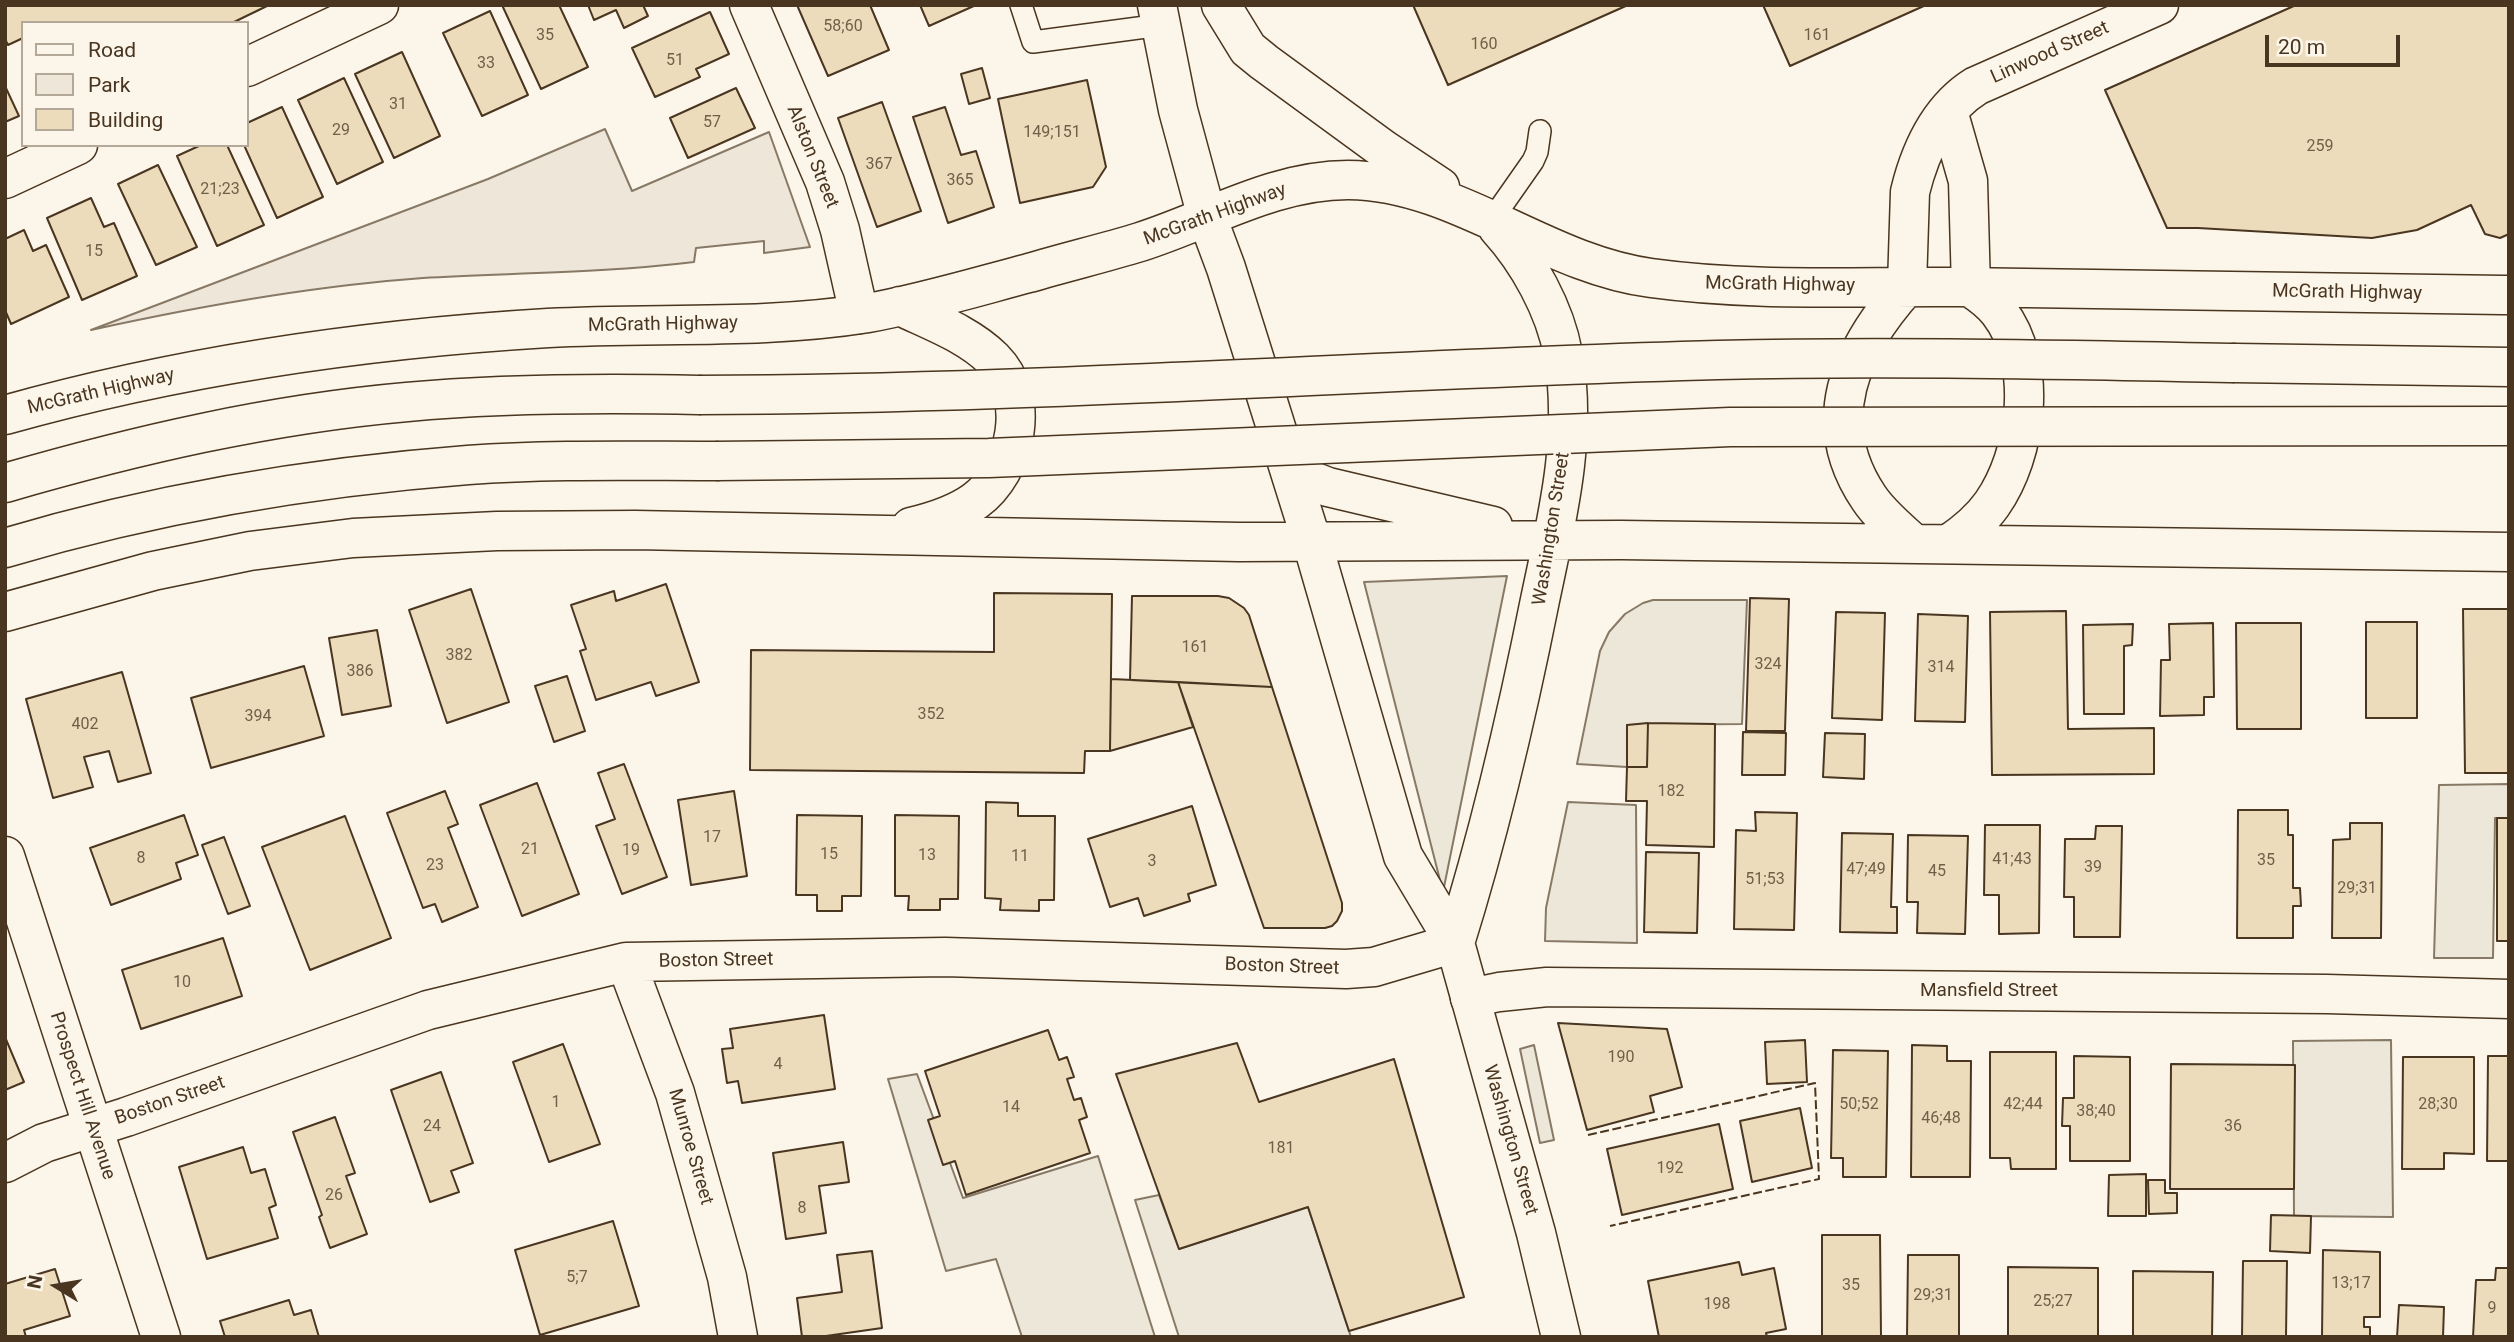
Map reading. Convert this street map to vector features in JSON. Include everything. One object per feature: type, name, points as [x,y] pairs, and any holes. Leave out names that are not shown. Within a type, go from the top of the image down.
[{"type":"main road","points":[[248,67],[379,5]]},
{"type":"main road","name":"Alston Street","points":[[749,5],[825,182],[840,230],[859,314]]},
{"type":"main road","name":"Washington Street","points":[[1221,5],[1248,49],[1264,62],[1383,149],[1491,221],[1530,271],[1561,344],[1568,428],[1561,499],[1534,636],[1480,863],[1455,943]]},
{"type":"main road","name":"Linwood Street","points":[[1907,286],[1910,192],[1926,144],[1955,101],[1976,86],[2159,5]]},
{"type":"main road","name":"Washington Street","points":[[1159,15],[1178,110],[1207,217],[1226,268],[1312,542],[1403,856],[1455,943],[1536,1233],[1562,1337]]},
{"type":"main road","points":[[1931,544],[1972,526],[1992,505],[2011,467],[2023,423],[2024,387],[2016,345],[2000,314],[1989,300],[1971,288],[1968,181],[1948,111]]},
{"type":"main road","points":[[5,179],[71,147]]},
{"type":"main road","name":"McGrath Highway","points":[[5,415],[166,376],[259,358],[360,344],[554,327],[780,322],[859,314],[900,306],[1144,241],[1283,189],[1343,180],[1402,188],[1466,209],[1537,243],[1586,262],[1650,278],[1714,285],[2509,295]]},
{"type":"main road","points":[[1907,286],[1878,320],[1860,350],[1851,372],[1843,416],[1850,460],[1858,481],[1881,514],[1931,544]]},
{"type":"main road","points":[[853,534],[922,524],[975,501],[999,477],[1013,441],[1015,422],[1012,390],[1005,374],[994,360],[964,337],[900,306]]},
{"type":"main road","points":[[5,482],[160,441],[323,412],[485,396],[995,390],[1768,359],[2509,367]]},
{"type":"main road","points":[[5,548],[145,511],[304,482],[550,461],[989,458],[1730,427],[2509,426]]},
{"type":"main road","points":[[1287,462],[1305,478],[1328,487],[1553,540]]},
{"type":"main road","points":[[5,612],[109,582],[198,561],[273,548],[353,538],[497,531],[1312,542],[1553,540],[2509,552]]},
{"type":"main road","name":"Prospect Hill Avenue","points":[[5,856],[161,1337]]},
{"type":"main road","name":"Boston Street","points":[[5,1163],[44,1143],[428,1010],[626,962],[945,957],[1346,969],[1374,967],[1455,943]]},
{"type":"main road","name":"Munroe Street","points":[[626,962],[675,1093],[727,1277],[738,1337]]},
{"type":"main road","name":"Mansfield Street","points":[[1470,998],[1548,987],[2313,994],[2509,999]]},
{"type":"lane","points":[[1021,5],[1033,42],[1159,15]]},
{"type":"lane","points":[[1491,221],[1533,161],[1540,131]]},
{"type":"lane","points":[[975,501],[1012,479],[1041,472],[1287,462]]},
{"type":"green space","points":[[605,129],[632,191],[769,132],[810,247],[764,253],[764,241],[696,248],[694,262],[660,266],[423,278],[339,286],[214,305],[91,330],[488,179]]},
{"type":"shaded area","points":[[1507,576],[1443,892],[1364,582]]},
{"type":"shaded area","points":[[1653,600],[1747,600],[1742,724],[1627,725],[1627,767],[1577,764],[1600,651],[1609,632],[1625,614]]},
{"type":"shaded area","points":[[2509,784],[2509,818],[2495,818],[2493,958],[2434,958],[2439,785]]},
{"type":"shaded area","points":[[1568,802],[1636,805],[1637,943],[1545,941],[1546,908]]},
{"type":"shaded area","points":[[2391,1040],[2393,1217],[2294,1216],[2293,1041]]},
{"type":"shaded area","points":[[1534,1045],[1554,1140],[1540,1143],[1520,1049]]},
{"type":"shaded area","points":[[917,1074],[963,1198],[1098,1156],[1155,1337],[1022,1337],[996,1259],[946,1271],[888,1079]]},
{"type":"shaded area","points":[[1159,1195],[1179,1249],[1308,1207],[1351,1337],[1179,1337],[1135,1200]]},
{"type":"building","points":[[5,5],[269,5],[236,21],[21,21],[21,39],[8,45],[5,39]]},
{"type":"building","points":[[502,5],[559,5],[588,67],[541,89]]},
{"type":"building","points":[[588,5],[643,5],[648,16],[624,28],[616,10],[594,20]]},
{"type":"building","points":[[797,5],[870,5],[889,50],[828,76]]},
{"type":"building","points":[[920,5],[976,5],[929,26]]},
{"type":"building","points":[[1413,5],[1628,5],[1448,85]]},
{"type":"building","points":[[1763,5],[1926,5],[1790,66]]},
{"type":"building","points":[[2296,5],[2509,5],[2509,234],[2500,238],[2485,234],[2471,205],[2417,230],[2372,238],[2167,228],[2105,90]]},
{"type":"building","points":[[490,11],[528,95],[482,116],[443,33]]},
{"type":"building","points":[[710,12],[729,54],[696,69],[700,77],[655,97],[632,48]]},
{"type":"building","points":[[402,52],[440,136],[394,158],[355,74]]},
{"type":"building","points":[[982,68],[990,98],[969,104],[961,74]]},
{"type":"building","points":[[344,78],[383,162],[337,184],[298,100]]},
{"type":"building","points":[[1087,80],[1106,167],[1093,187],[1020,203],[998,99]]},
{"type":"building","points":[[5,86],[19,116],[5,122]]},
{"type":"building","points":[[736,88],[755,128],[688,158],[670,118]]},
{"type":"building","points":[[882,102],[921,211],[877,227],[838,118]]},
{"type":"building","points":[[282,107],[323,197],[277,218],[245,147],[248,147],[248,123]]},
{"type":"building","points":[[945,107],[961,155],[976,151],[994,207],[948,223],[913,117]]},
{"type":"building","points":[[197,147],[228,147],[264,225],[217,246],[177,156]]},
{"type":"building","points":[[158,165],[197,247],[156,265],[118,184]]},
{"type":"building","points":[[91,198],[104,227],[114,223],[137,276],[82,300],[47,218]]},
{"type":"building","points":[[24,230],[33,251],[46,245],[69,297],[11,324],[5,310],[5,239]]},
{"type":"building","points":[[666,584],[699,682],[656,696],[651,682],[596,700],[580,651],[586,649],[571,605],[614,591],[616,601]]},
{"type":"building","points":[[471,589],[509,702],[447,723],[409,610]]},
{"type":"building","points":[[994,593],[1112,594],[1110,751],[1085,751],[1084,773],[750,770],[751,650],[994,652]]},
{"type":"building","points":[[1132,596],[1229,598],[1249,615],[1272,687],[1130,680]]},
{"type":"building","points":[[1750,598],[1789,599],[1785,731],[1746,731]]},
{"type":"building","points":[[2463,609],[2509,609],[2509,773],[2465,773]]},
{"type":"building","points":[[2066,611],[2068,729],[2154,728],[2154,774],[1992,775],[1990,612]]},
{"type":"building","points":[[1836,612],[1885,613],[1882,720],[1832,718]]},
{"type":"building","points":[[1918,614],[1968,616],[1965,722],[1915,721]]},
{"type":"building","points":[[2366,622],[2417,622],[2417,718],[2366,718]]},
{"type":"building","points":[[2213,623],[2214,697],[2204,697],[2204,715],[2160,716],[2161,660],[2170,660],[2169,624]]},
{"type":"building","points":[[2236,623],[2301,623],[2301,729],[2237,729]]},
{"type":"building","points":[[2133,624],[2132,645],[2124,646],[2124,714],[2084,714],[2083,625]]},
{"type":"building","points":[[377,630],[391,706],[342,715],[329,638]]},
{"type":"building","points":[[304,666],[324,736],[211,768],[191,698]]},
{"type":"building","points":[[122,672],[151,773],[118,782],[109,751],[84,757],[93,787],[53,798],[26,699]]},
{"type":"building","points":[[567,676],[585,731],[554,742],[535,686]]},
{"type":"building","points":[[1111,679],[1178,682],[1193,727],[1110,751]]},
{"type":"building","points":[[1178,682],[1272,687],[1342,903],[1342,911],[1332,926],[1264,928]]},
{"type":"building","points":[[1648,723],[1715,724],[1714,847],[1646,845],[1647,801],[1626,801],[1627,767],[1647,767]]},
{"type":"building","points":[[1648,723],[1647,767],[1627,767],[1627,725]]},
{"type":"building","points":[[1743,732],[1786,733],[1785,775],[1742,775]]},
{"type":"building","points":[[1825,733],[1865,734],[1864,779],[1823,777]]},
{"type":"building","points":[[624,764],[667,877],[622,894],[596,826],[615,819],[598,773]]},
{"type":"building","points":[[537,783],[579,894],[522,916],[480,805]]},
{"type":"building","points":[[445,791],[458,824],[448,828],[478,907],[442,922],[435,904],[423,908],[387,813]]},
{"type":"building","points":[[734,791],[747,876],[691,885],[678,800]]},
{"type":"building","points":[[986,802],[1018,803],[1018,816],[1055,816],[1054,900],[1039,900],[1039,911],[1000,910],[1001,899],[985,898]]},
{"type":"building","points":[[1192,806],[1216,885],[1188,894],[1190,901],[1144,916],[1138,898],[1110,907],[1088,839]]},
{"type":"building","points":[[2238,810],[2288,810],[2288,835],[2293,835],[2293,888],[2300,888],[2301,906],[2293,906],[2293,938],[2237,938]]},
{"type":"building","points":[[1755,812],[1797,813],[1794,930],[1734,929],[1736,830],[1756,831]]},
{"type":"building","points":[[184,815],[198,855],[176,863],[181,879],[111,905],[90,848]]},
{"type":"building","points":[[797,815],[862,816],[861,896],[842,896],[842,911],[817,911],[817,895],[796,895]]},
{"type":"building","points":[[895,815],[959,816],[958,899],[940,899],[940,910],[908,910],[909,896],[895,896]]},
{"type":"building","points":[[345,816],[391,938],[310,970],[262,847]]},
{"type":"building","points":[[2497,818],[2509,818],[2509,941],[2497,941]]},
{"type":"building","points":[[2350,823],[2382,823],[2381,938],[2332,938],[2333,840],[2350,839]]},
{"type":"building","points":[[1985,825],[2040,825],[2039,933],[1999,934],[1999,895],[1984,895]]},
{"type":"building","points":[[2096,826],[2122,826],[2120,937],[2074,937],[2074,897],[2064,897],[2065,839],[2095,839]]},
{"type":"building","points":[[1842,833],[1893,834],[1891,907],[1897,907],[1897,933],[1840,932]]},
{"type":"building","points":[[1908,835],[1968,836],[1965,934],[1917,933],[1918,902],[1907,902]]},
{"type":"building","points":[[224,837],[250,906],[228,914],[202,845]]},
{"type":"building","points":[[1646,852],[1699,853],[1697,933],[1644,932]]},
{"type":"building","points":[[223,938],[242,996],[141,1029],[122,970]]},
{"type":"building","points":[[824,1015],[835,1089],[742,1103],[738,1081],[727,1083],[722,1049],[733,1048],[730,1029]]},
{"type":"building","points":[[1558,1023],[1667,1029],[1682,1087],[1650,1096],[1654,1112],[1587,1130]]},
{"type":"building","points":[[1048,1030],[1059,1060],[1067,1057],[1074,1077],[1067,1079],[1074,1100],[1081,1098],[1087,1117],[1079,1120],[1090,1153],[966,1195],[955,1161],[943,1165],[928,1120],[940,1116],[925,1071]]},
{"type":"building","points":[[5,1037],[24,1082],[5,1090]]},
{"type":"building","points":[[1805,1040],[1807,1082],[1767,1084],[1765,1042]]},
{"type":"building","points":[[1237,1043],[1259,1102],[1394,1059],[1464,1297],[1349,1331],[1308,1207],[1179,1249],[1116,1074]]},
{"type":"building","points":[[563,1044],[600,1144],[549,1162],[513,1062]]},
{"type":"building","points":[[1912,1045],[1947,1046],[1947,1061],[1971,1061],[1970,1177],[1911,1177]]},
{"type":"building","points":[[1833,1050],[1888,1051],[1886,1177],[1843,1177],[1843,1158],[1831,1158]]},
{"type":"building","points":[[1990,1052],[2056,1052],[2056,1169],[2011,1169],[2010,1158],[1990,1158]]},
{"type":"building","points":[[2074,1056],[2130,1057],[2130,1161],[2070,1161],[2070,1126],[2062,1126],[2063,1098],[2074,1098]]},
{"type":"building","points":[[2488,1056],[2509,1056],[2509,1161],[2487,1161]]},
{"type":"building","points":[[2403,1057],[2474,1057],[2474,1154],[2444,1153],[2444,1169],[2402,1169]]},
{"type":"building","points":[[2171,1064],[2295,1065],[2294,1189],[2170,1189]]},
{"type":"building","points":[[441,1072],[473,1163],[451,1171],[459,1192],[430,1202],[391,1090]]},
{"type":"building","points":[[1800,1108],[1812,1168],[1752,1182],[1740,1121]]},
{"type":"building","points":[[335,1117],[355,1173],[346,1176],[367,1234],[330,1248],[319,1217],[322,1215],[293,1132]]},
{"type":"building","points":[[1719,1124],[1733,1189],[1622,1215],[1607,1149]]},
{"type":"building","points":[[843,1142],[849,1182],[819,1186],[826,1233],[786,1239],[773,1153]]},
{"type":"building","points":[[243,1147],[251,1173],[265,1169],[276,1205],[269,1208],[278,1238],[207,1259],[179,1167]]},
{"type":"building","points":[[2146,1174],[2146,1216],[2108,1216],[2109,1175]]},
{"type":"building","points":[[2148,1180],[2165,1180],[2165,1193],[2177,1193],[2177,1213],[2149,1214]]},
{"type":"building","points":[[2271,1215],[2311,1216],[2310,1253],[2270,1251]]},
{"type":"building","points":[[613,1221],[639,1306],[540,1335],[515,1250]]},
{"type":"building","points":[[1822,1235],[1880,1235],[1881,1337],[1822,1337]]},
{"type":"building","points":[[2323,1250],[2380,1252],[2380,1317],[2364,1317],[2364,1327],[2370,1327],[2370,1337],[2322,1337]]},
{"type":"building","points":[[872,1251],[882,1328],[802,1337],[797,1298],[842,1292],[837,1255]]},
{"type":"building","points":[[1908,1255],[1959,1255],[1959,1337],[1907,1337]]},
{"type":"building","points":[[2243,1261],[2287,1261],[2286,1337],[2242,1337]]},
{"type":"building","points":[[1739,1262],[1742,1275],[1774,1268],[1786,1329],[1766,1333],[1767,1337],[1659,1337],[1648,1281]]},
{"type":"building","points":[[2008,1267],[2098,1268],[2098,1337],[2008,1337]]},
{"type":"building","points":[[2496,1268],[2509,1268],[2509,1337],[2473,1337],[2476,1280],[2495,1280]]},
{"type":"building","points":[[55,1269],[70,1316],[24,1330],[26,1337],[5,1337],[5,1284]]},
{"type":"building","points":[[2133,1271],[2213,1272],[2212,1337],[2133,1337]]},
{"type":"building","points":[[289,1300],[294,1315],[311,1310],[319,1337],[225,1337],[220,1321]]},
{"type":"building","points":[[2399,1305],[2444,1307],[2443,1337],[2397,1337]]},
{"type":"fence","points":[[1588,1135],[1815,1083],[1819,1179],[1610,1226]]}]
